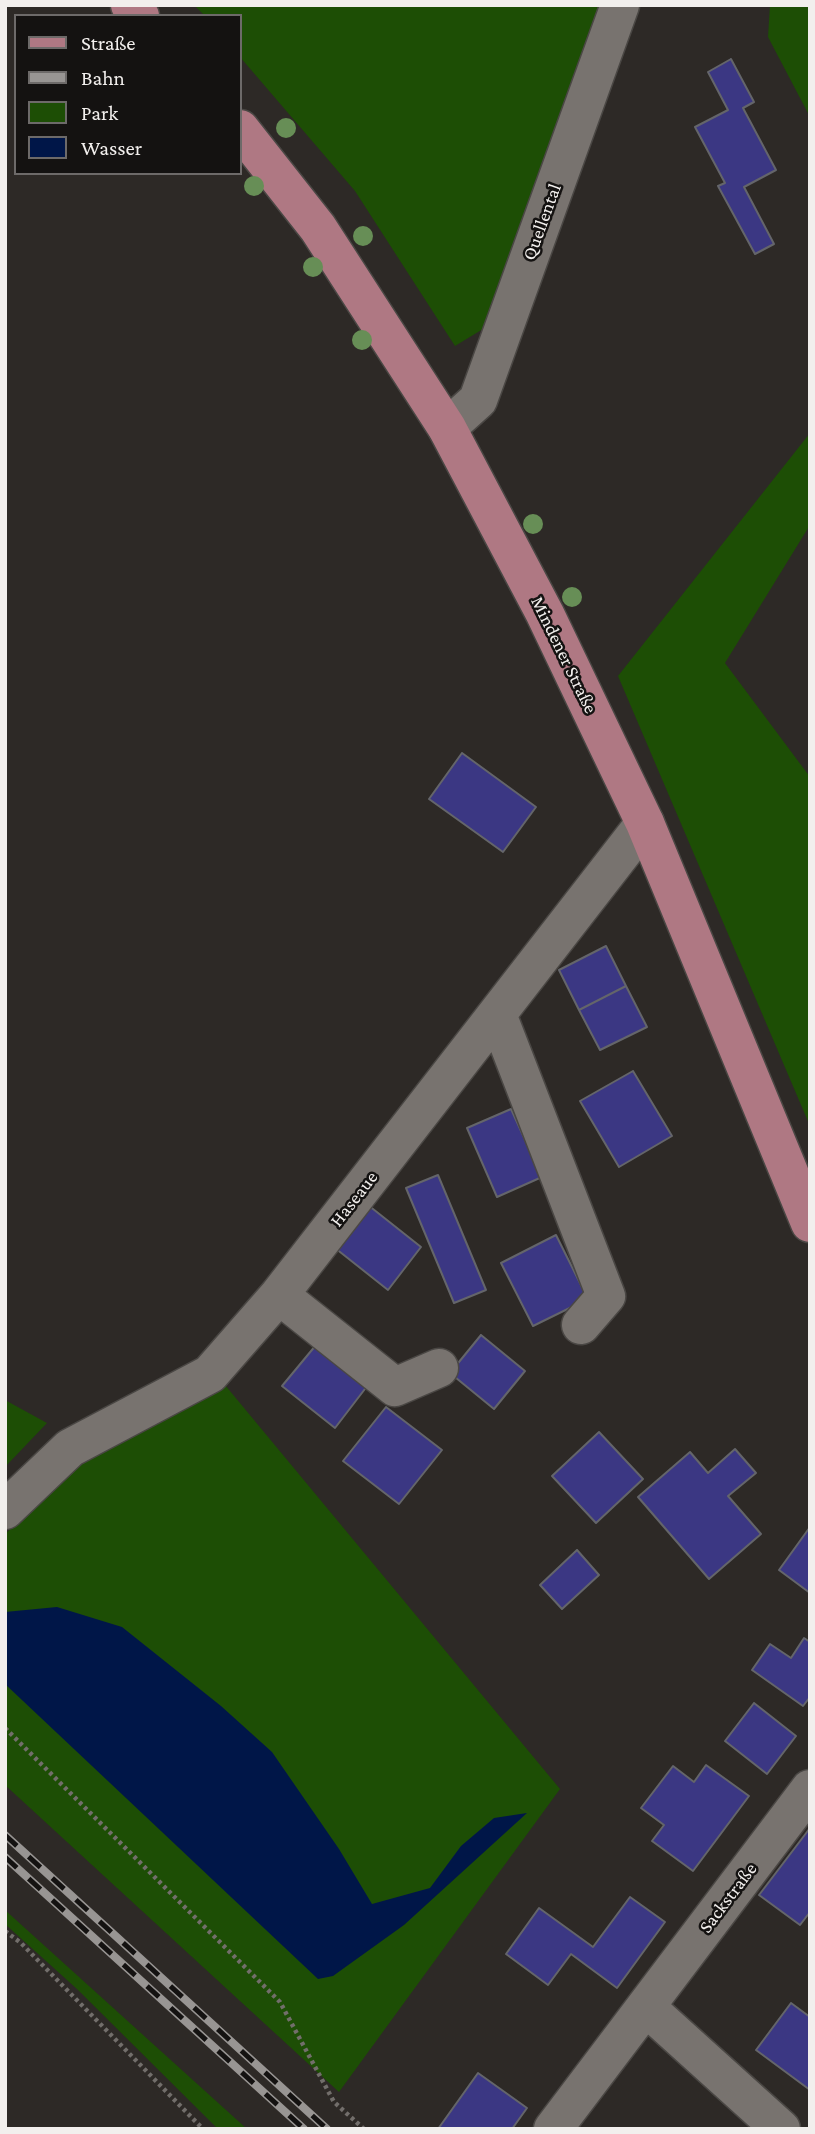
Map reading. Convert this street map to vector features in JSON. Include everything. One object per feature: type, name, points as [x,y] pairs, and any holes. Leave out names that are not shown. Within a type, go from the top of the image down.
[{"type":"main road","name":"Mindener Straße","points":[[242,132],[318,228],[447,428],[545,614],[645,823],[810,1223]]},
{"type":"street","name":"Quellental","points":[[447,428],[478,400],[621,5]]},
{"type":"street","name":"Haseaue","points":[[5,1510],[70,1448],[210,1374],[279,1295],[645,823]]},
{"type":"street","points":[[497,1014],[606,1296],[581,1325]]},
{"type":"street","points":[[279,1295],[395,1387],[439,1368]]},
{"type":"street","name":"Sackstraße","points":[[553,2129],[810,1789]]},
{"type":"street","points":[[646,2007],[781,2129]]},
{"type":"path","points":[[5,1728],[280,2002],[334,2102],[365,2129]]},
{"type":"path","points":[[5,1931],[21,1943],[203,2129]]},
{"type":"green space","points":[[194,5],[601,5],[483,329],[455,346],[355,191],[242,59],[242,14],[203,14]]},
{"type":"green space","points":[[770,5],[810,5],[810,117],[768,37]]},
{"type":"green space","points":[[810,433],[810,525],[725,663],[810,777],[810,1126],[618,676]]},
{"type":"green space","points":[[225,1385],[560,1789],[339,2092],[5,1785],[5,1534],[81,1463]]},
{"type":"green space","points":[[5,1400],[47,1423],[5,1467]]},
{"type":"green space","points":[[5,1910],[247,2129],[218,2129],[77,1989],[5,1924]]},
{"type":"water","points":[[57,1607],[122,1627],[221,1706],[272,1752],[339,1849],[372,1904],[430,1888],[461,1846],[494,1818],[527,1813],[404,1925],[333,1976],[318,1979],[5,1684],[5,1612]]},
{"type":"building","points":[[731,59],[754,102],[743,108],[776,170],[744,187],[774,244],[755,254],[718,186],[725,183],[695,127],[728,110],[708,72]]},
{"type":"building","points":[[462,753],[536,807],[503,852],[429,799]]},
{"type":"building","points":[[606,946],[626,986],[579,1010],[559,970]]},
{"type":"building","points":[[626,986],[647,1027],[600,1050],[579,1010]]},
{"type":"building","points":[[633,1071],[672,1136],[619,1167],[580,1101]]},
{"type":"building","points":[[511,1109],[542,1177],[497,1197],[467,1128]]},
{"type":"building","points":[[438,1175],[486,1290],[454,1303],[406,1188]]},
{"type":"building","points":[[368,1205],[421,1247],[388,1290],[335,1248]]},
{"type":"building","points":[[556,1235],[588,1299],[533,1326],[501,1263]]},
{"type":"building","points":[[481,1335],[525,1371],[494,1409],[450,1373]]},
{"type":"building","points":[[316,1345],[368,1385],[335,1428],[282,1386]]},
{"type":"building","points":[[386,1407],[442,1450],[399,1504],[343,1461]]},
{"type":"building","points":[[599,1432],[643,1479],[596,1523],[552,1476]]},
{"type":"building","points":[[735,1449],[756,1473],[728,1496],[761,1534],[709,1579],[638,1497],[690,1452],[708,1473]]},
{"type":"building","points":[[810,1527],[810,1593],[779,1570]]},
{"type":"building","points":[[577,1550],[599,1575],[562,1609],[540,1585]]},
{"type":"building","points":[[804,1638],[810,1642],[810,1697],[803,1706],[752,1670],[770,1644],[791,1658]]},
{"type":"building","points":[[754,1703],[796,1736],[767,1774],[725,1741]]},
{"type":"building","points":[[706,1765],[749,1796],[693,1871],[652,1841],[664,1825],[641,1808],[673,1766],[694,1782]]},
{"type":"building","points":[[810,1828],[810,1912],[800,1925],[759,1895]]},
{"type":"building","points":[[630,1897],[665,1922],[617,1988],[571,1954],[548,1985],[506,1954],[539,1908],[593,1947]]},
{"type":"building","points":[[791,2003],[810,2017],[810,2090],[756,2050]]},
{"type":"building","points":[[478,2073],[527,2108],[512,2129],[438,2129]]},
{"type":"railway","points":[[5,1835],[327,2129]]},
{"type":"railway","points":[[5,1857],[304,2129]]}]
